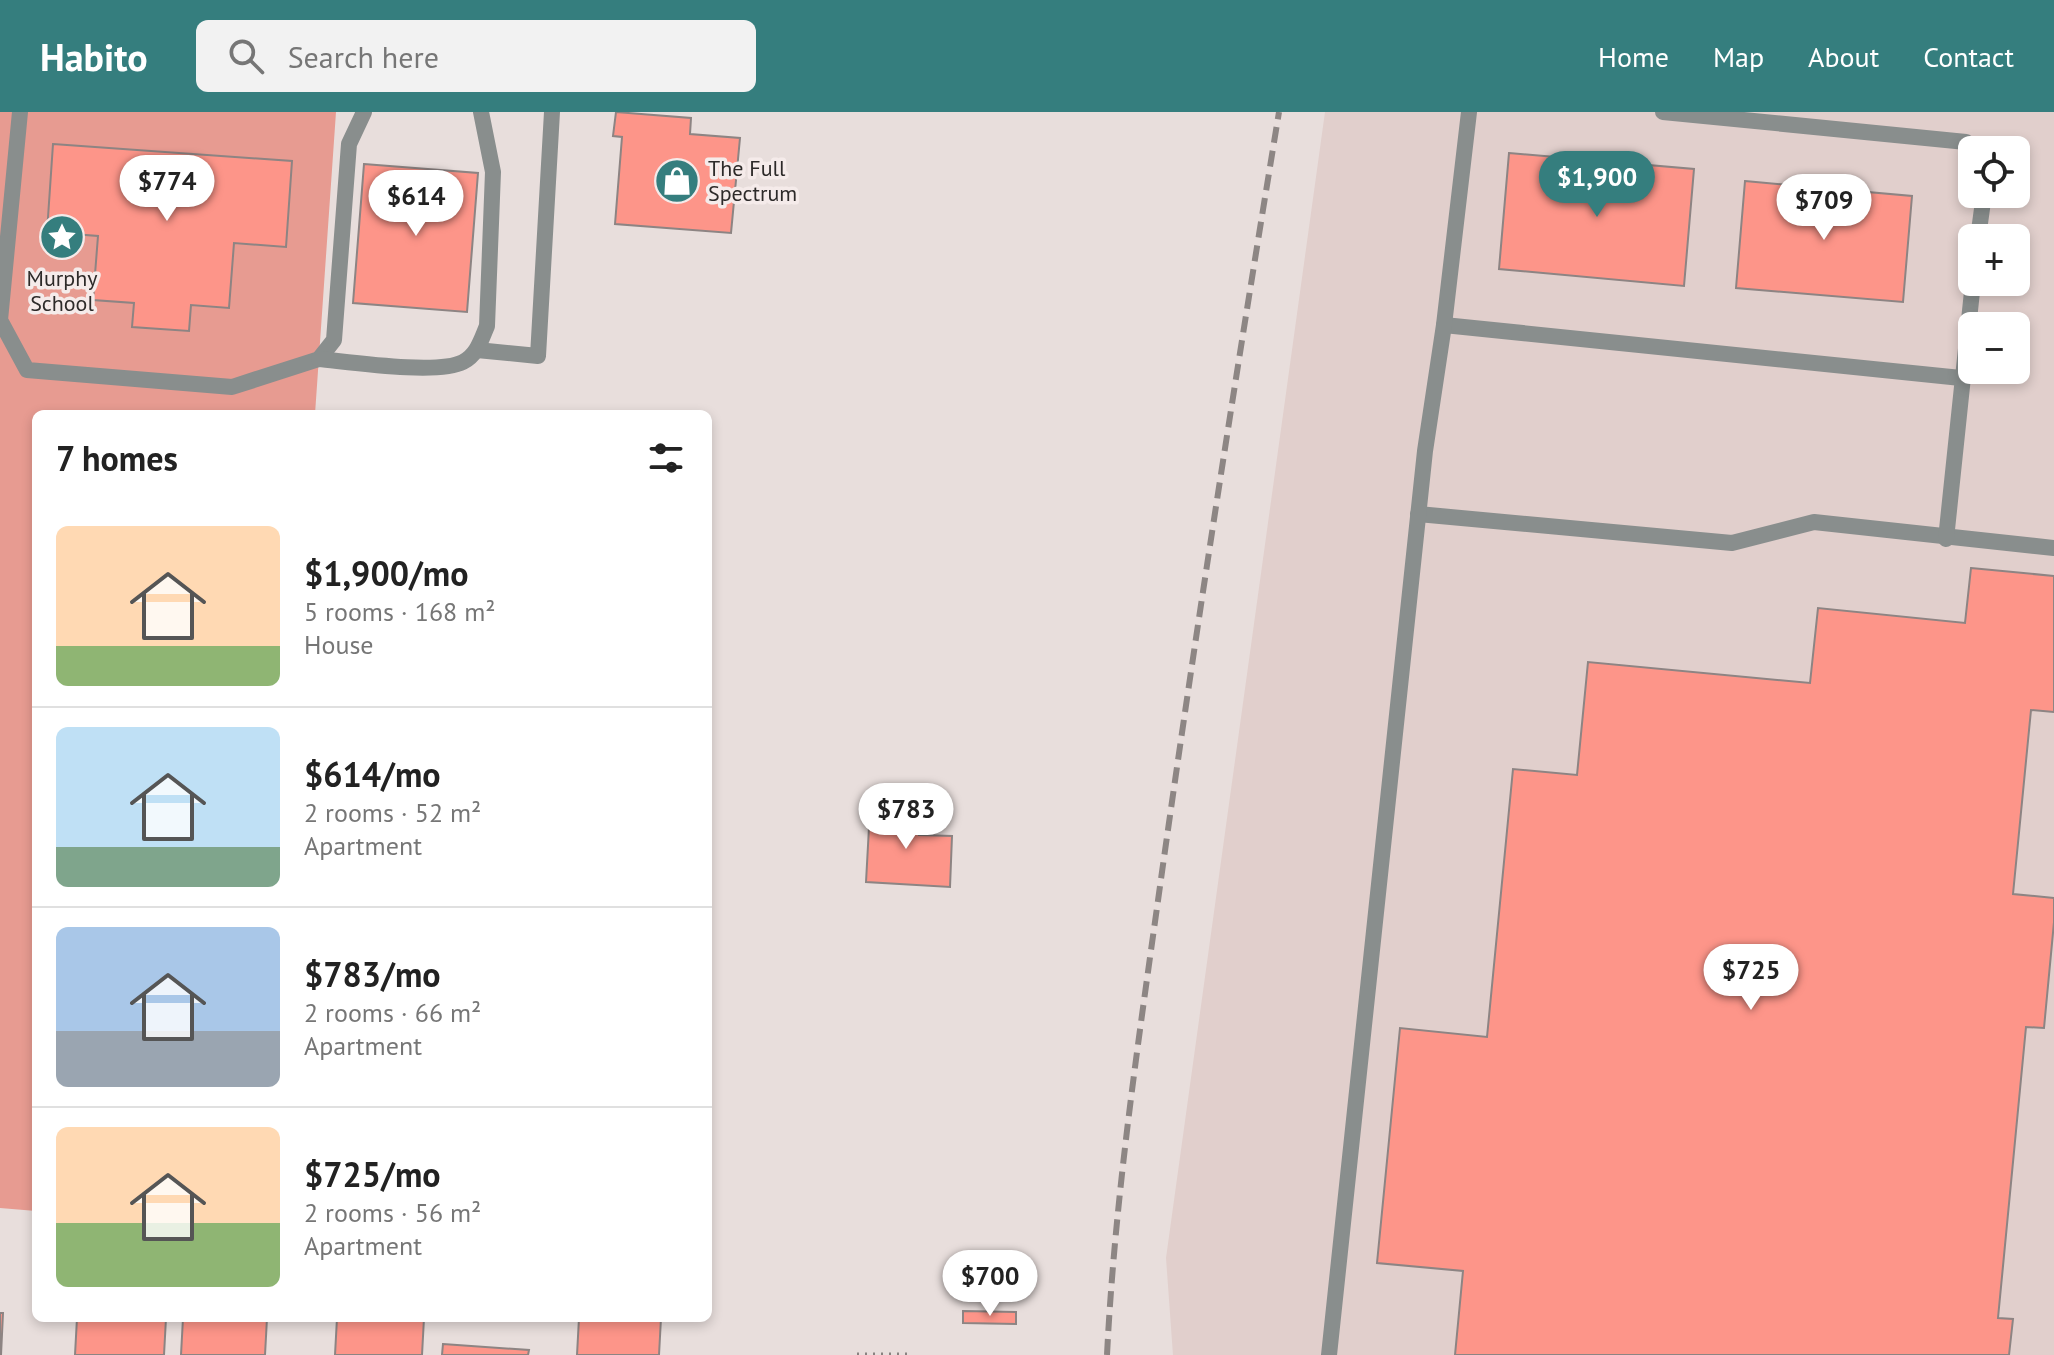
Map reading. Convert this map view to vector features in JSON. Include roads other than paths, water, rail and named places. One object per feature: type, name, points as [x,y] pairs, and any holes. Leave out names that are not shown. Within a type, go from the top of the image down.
[{"type":"lane","points":[[20,112],[0,320],[27,370],[232,387],[319,359],[438,368],[463,362],[477,350],[487,326],[493,172],[481,112]]},
{"type":"lane","points":[[319,359],[334,340],[349,144],[364,112]]},
{"type":"lane","points":[[477,350],[538,356],[552,112]]},
{"type":"lane","points":[[1329,1355],[1418,514],[1469,112]]},
{"type":"lane","points":[[1663,112],[1958,141]]},
{"type":"lane","points":[[0,141],[17,142]]},
{"type":"lane","points":[[1444,325],[1958,378]]},
{"type":"lane","points":[[1946,539],[1960,384]]},
{"type":"lane","points":[[1418,514],[1732,543],[1814,522],[1946,539],[2054,548]]},
{"type":"railway","points":[[1107,1355],[1122,1176],[1144,998],[1203,591],[1279,112]]},
{"type":"place","name":"The Full Spectrum","points":[[677,181]]},
{"type":"place","name":"Murphy School","points":[[62,237]]}]
